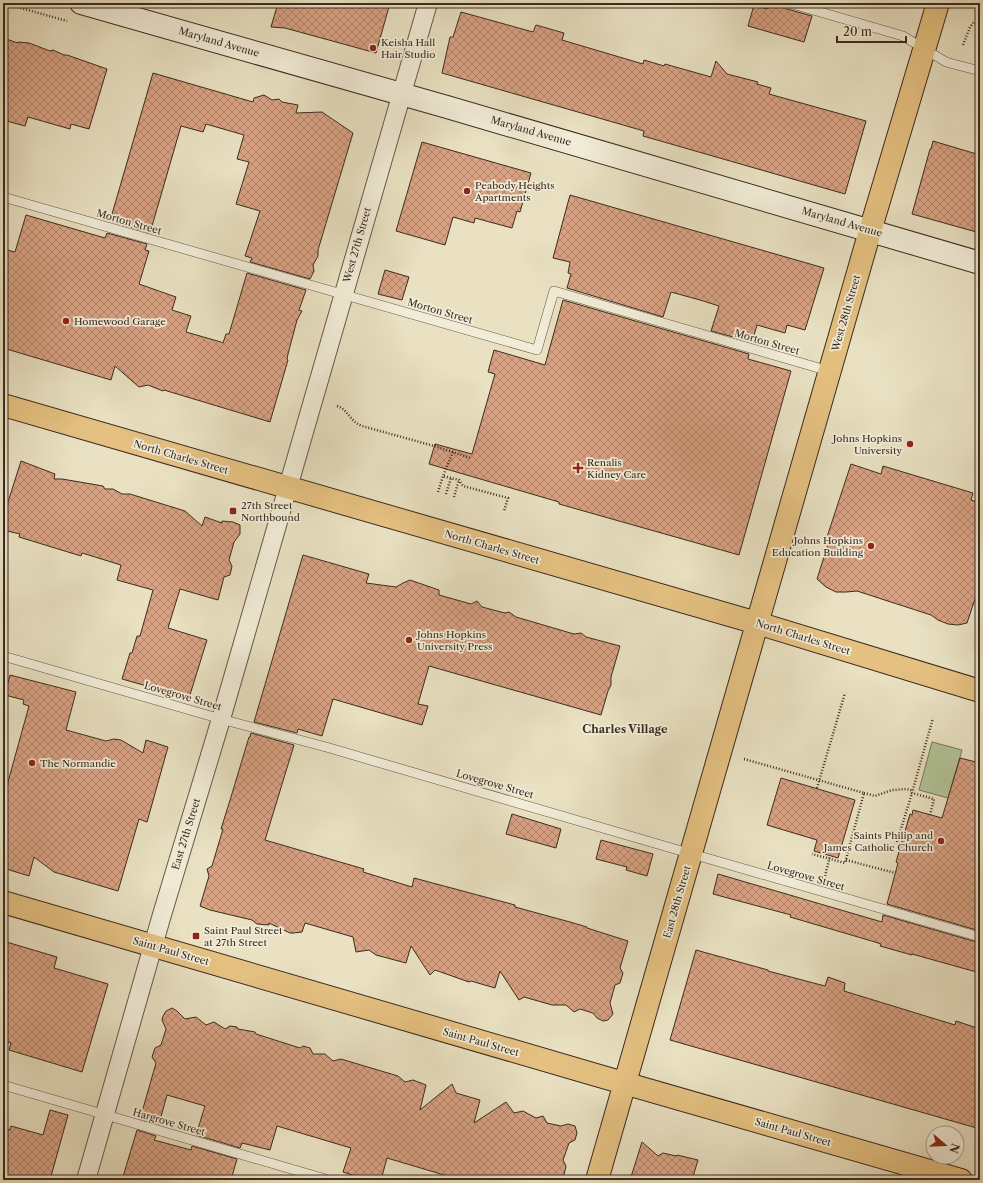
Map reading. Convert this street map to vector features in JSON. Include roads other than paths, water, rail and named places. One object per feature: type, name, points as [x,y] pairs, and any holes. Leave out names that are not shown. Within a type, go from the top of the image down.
[{"type":"main road","name":"Maryland Avenue","points":[[81,3],[401,94],[980,263]]},
{"type":"main road","name":"West 28th Street","points":[[757,623],[870,231],[938,3]]},
{"type":"main road","name":"North Charles Street","points":[[3,405],[757,623],[980,691]]},
{"type":"main road","name":"East 28th Street","points":[[597,1180],[757,623]]},
{"type":"main road","name":"Saint Paul Street","points":[[3,902],[624,1084],[960,1180]]},
{"type":"street","name":"West 27th Street","points":[[287,488],[428,3]]},
{"type":"street","name":"East 27th Street","points":[[86,1180],[287,488]]},
{"type":"lane","points":[[789,3],[903,36],[946,62],[980,71]]},
{"type":"lane","name":"Morton Street","points":[[3,197],[537,350],[554,291],[830,371]]},
{"type":"lane","name":"Lovegrove Street","points":[[3,656],[221,719],[326,747],[980,938]]},
{"type":"lane","name":"Hargrove Street","points":[[3,1085],[105,1116],[329,1180]]},
{"type":"place","name":"Keisha Hall Hair Studio","points":[[373,48]]},
{"type":"place","name":"Peabody Heights Apartments","points":[[467,191]]},
{"type":"place","name":"Homewood Garage","points":[[66,321]]},
{"type":"place","name":"Johns Hopkins University","points":[[910,444]]},
{"type":"place","name":"Renalis Kidney Care","points":[[578,468]]},
{"type":"place","name":"27th Street Northbound","points":[[233,511]]},
{"type":"place","name":"Johns Hopkins Education Building","points":[[871,546]]},
{"type":"place","name":"Johns Hopkins University Press","points":[[409,640]]},
{"type":"place","name":"The Normandie","points":[[32,763]]},
{"type":"place","name":"Saints Philip and James Catholic Church","points":[[941,841]]},
{"type":"place","name":"Saint Paul Street at 27th Street","points":[[196,936]]},
{"type":"district","name":"Charles Village","points":[[625,729]]}]
